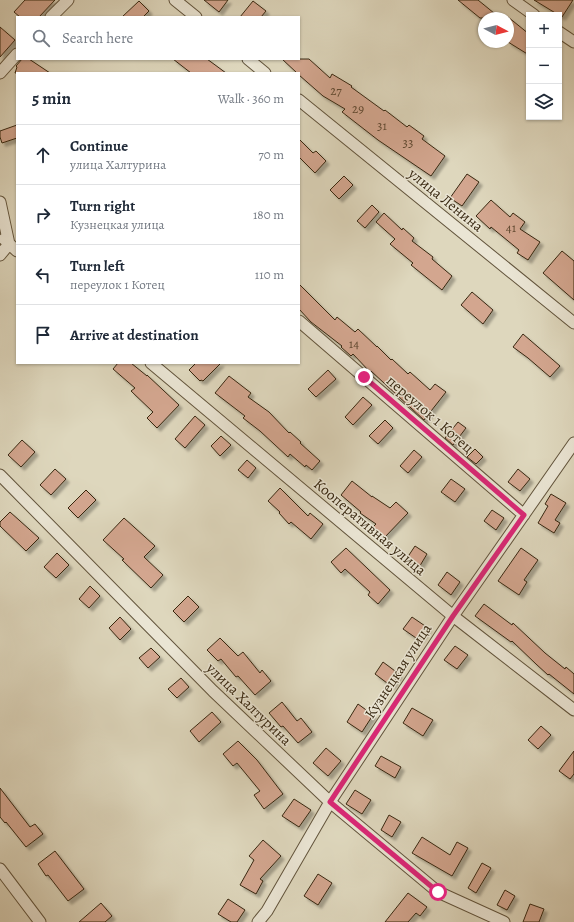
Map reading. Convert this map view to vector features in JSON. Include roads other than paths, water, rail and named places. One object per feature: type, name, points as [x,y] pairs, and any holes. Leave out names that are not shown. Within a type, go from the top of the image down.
[{"type":"street","points":[[52,16],[68,0]]},
{"type":"street","points":[[175,0],[195,16]]},
{"type":"street","points":[[513,0],[530,12]]},
{"type":"street","points":[[562,34],[574,42]]},
{"type":"street","points":[[0,73],[16,55]]},
{"type":"street","points":[[249,60],[264,72]]},
{"type":"street","name":"улица Ленина","points":[[300,101],[574,323]]},
{"type":"street","points":[[0,202],[13,248]]},
{"type":"street","points":[[0,236],[13,248]]},
{"type":"street","points":[[0,255],[13,248]]},
{"type":"street","name":"переулок 1 Котец","points":[[300,322],[524,515]]},
{"type":"street","name":"Кооперативная улица","points":[[152,364],[453,616],[574,710]]},
{"type":"street","name":"Кузнецкая улица","points":[[258,922],[267,911],[330,802],[453,616],[574,443]]},
{"type":"street","name":"улица Халтурина","points":[[0,475],[213,691],[330,802],[438,892],[504,922]]},
{"type":"street","points":[[0,869],[40,922]]}]
